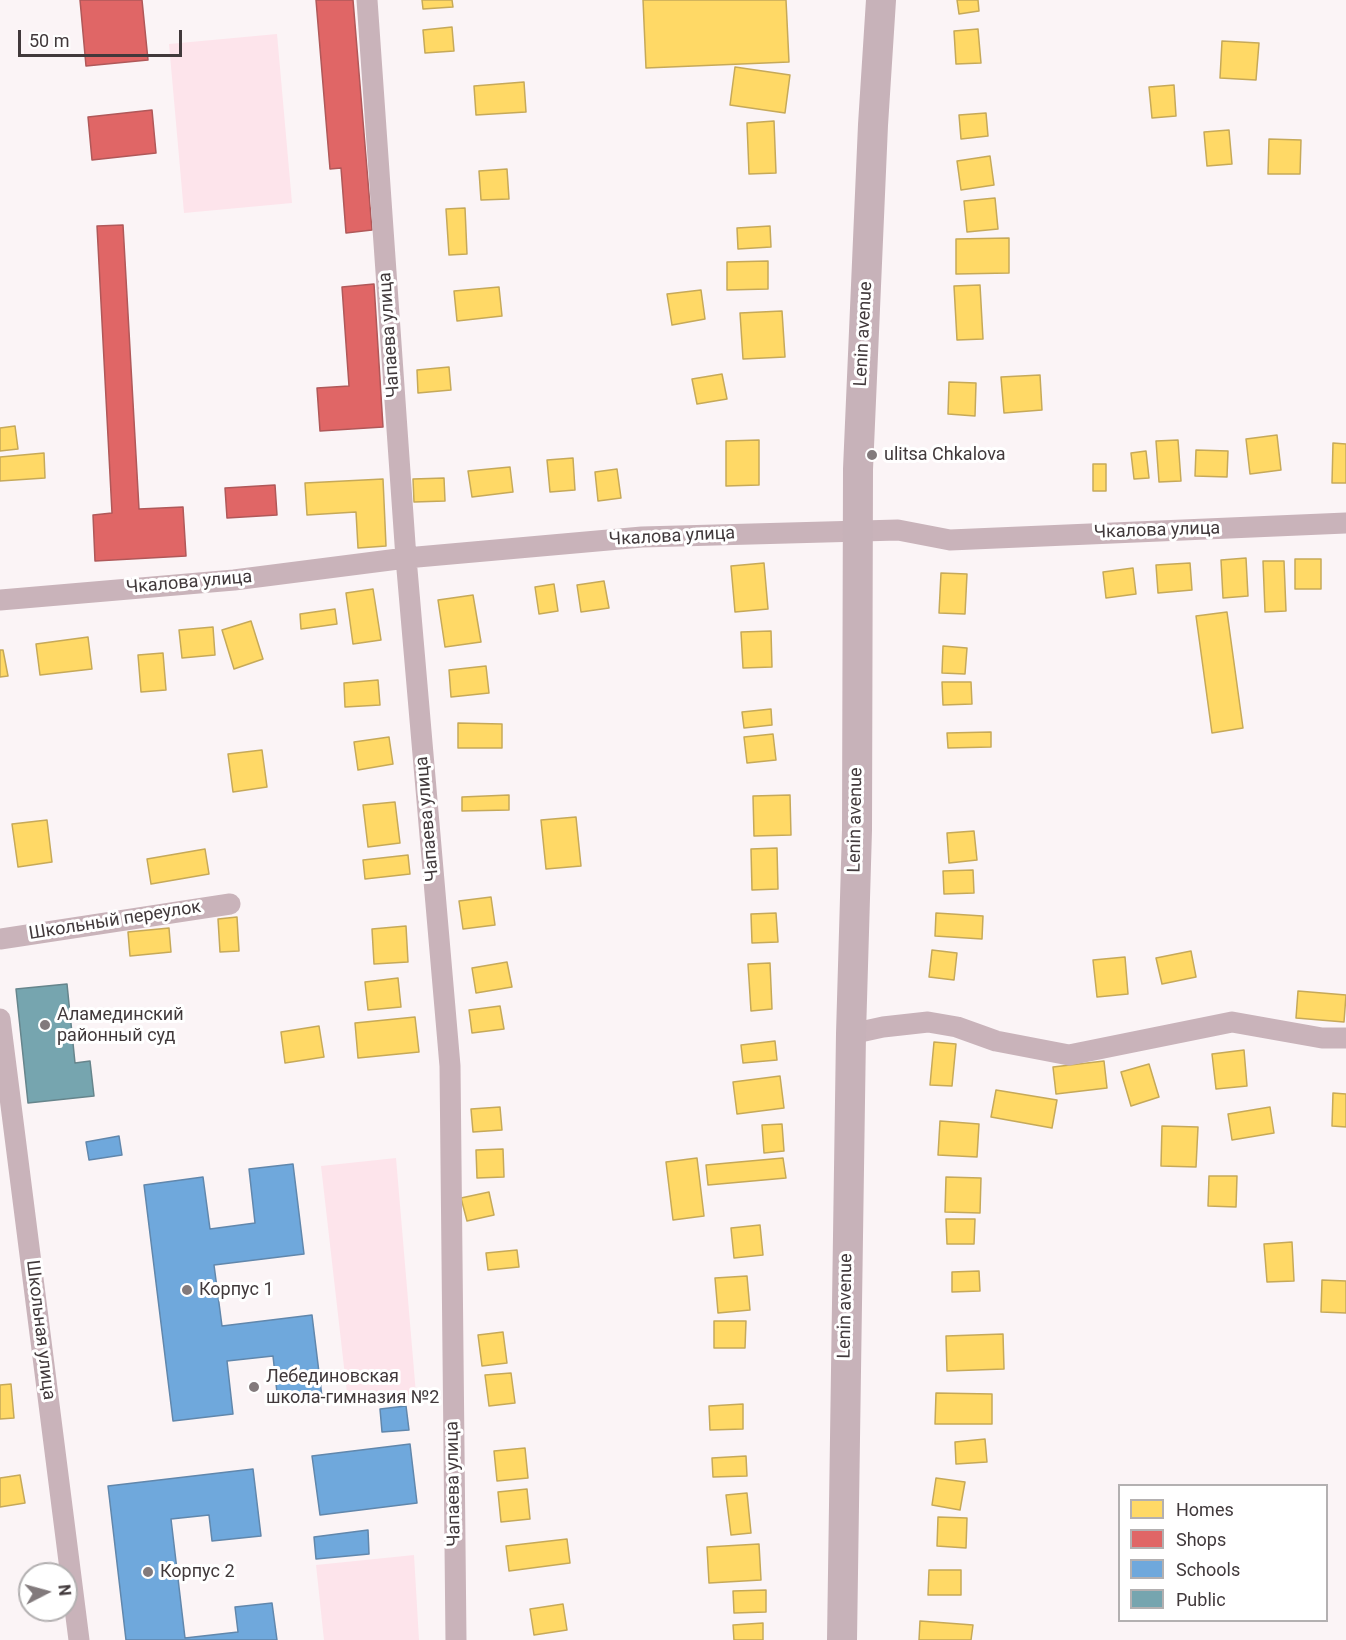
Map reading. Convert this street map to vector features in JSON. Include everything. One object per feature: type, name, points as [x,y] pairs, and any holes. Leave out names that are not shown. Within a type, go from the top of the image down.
[{"type":"main road","name":"Lenin avenue","points":[[842,1640],[851,1034],[857,830],[858,469],[881,0]]},
{"type":"street","name":"Чапаева улица","points":[[367,0],[406,558],[450,1066],[456,1640]]},
{"type":"street","name":"Чкалова улица","points":[[0,600],[234,580],[406,558],[642,537],[898,530],[950,540],[1346,523]]},
{"type":"street","name":"Школьный переулок","points":[[0,939],[230,904]]},
{"type":"street","name":"Школьная улица","points":[[0,1019],[79,1640]]},
{"type":"street","points":[[851,1034],[883,1027],[928,1022],[957,1026],[996,1041],[1069,1055],[1232,1022],[1322,1038],[1346,1038]]},
{"type":"shaded area","points":[[277,34],[292,203],[184,213],[169,44]]},
{"type":"shaded area","points":[[396,1158],[416,1394],[348,1402],[321,1166]]},
{"type":"shaded area","points":[[414,1555],[419,1640],[324,1640],[316,1565]]},
{"type":"building: Homes","points":[[422,0],[452,0],[453,7],[423,9]]},
{"type":"building: Homes","points":[[643,0],[786,0],[789,62],[646,68]]},
{"type":"building: Homes","points":[[957,0],[978,0],[979,11],[959,14]]},
{"type":"building: Homes","points":[[452,27],[454,51],[425,53],[423,30]]},
{"type":"building: Homes","points":[[978,29],[981,63],[956,64],[954,31]]},
{"type":"building: Homes","points":[[1222,41],[1259,43],[1256,80],[1220,78]]},
{"type":"building: Homes","points":[[735,67],[790,75],[785,113],[730,105]]},
{"type":"building: Homes","points":[[524,82],[526,112],[476,115],[474,86]]},
{"type":"building: Homes","points":[[1174,85],[1176,116],[1152,118],[1149,87]]},
{"type":"building: Homes","points":[[986,113],[988,136],[961,139],[959,115]]},
{"type":"building: Homes","points":[[774,121],[776,173],[749,174],[747,123]]},
{"type":"building: Homes","points":[[1229,130],[1232,164],[1207,166],[1204,132]]},
{"type":"building: Homes","points":[[1269,139],[1301,140],[1300,174],[1268,174]]},
{"type":"building: Homes","points":[[990,156],[994,185],[961,190],[957,161]]},
{"type":"building: Homes","points":[[507,169],[509,199],[481,200],[479,171]]},
{"type":"building: Homes","points":[[995,198],[998,229],[967,232],[964,201]]},
{"type":"building: Homes","points":[[465,208],[467,254],[449,255],[446,209]]},
{"type":"building: Homes","points":[[770,226],[771,247],[738,249],[737,228]]},
{"type":"building: Homes","points":[[1009,238],[1009,273],[956,274],[956,239]]},
{"type":"building: Homes","points":[[768,261],[768,289],[727,290],[727,262]]},
{"type":"building: Homes","points":[[980,285],[983,339],[957,340],[954,286]]},
{"type":"building: Homes","points":[[499,287],[502,316],[457,321],[454,291]]},
{"type":"building: Homes","points":[[701,290],[705,319],[672,325],[667,294]]},
{"type":"building: Homes","points":[[782,311],[785,357],[743,359],[740,313]]},
{"type":"building: Homes","points":[[449,367],[451,390],[418,393],[417,370]]},
{"type":"building: Homes","points":[[722,374],[727,399],[697,404],[692,379]]},
{"type":"building: Homes","points":[[1040,375],[1042,410],[1004,413],[1001,377]]},
{"type":"building: Homes","points":[[949,382],[976,383],[975,416],[948,414]]},
{"type":"building: Homes","points":[[15,426],[18,449],[0,451],[0,428]]},
{"type":"building: Homes","points":[[1277,435],[1281,470],[1250,474],[1246,439]]},
{"type":"building: Homes","points":[[759,440],[759,485],[726,486],[726,441]]},
{"type":"building: Homes","points":[[1178,440],[1181,481],[1159,482],[1156,441]]},
{"type":"building: Homes","points":[[1333,443],[1346,444],[1346,483],[1332,483]]},
{"type":"building: Homes","points":[[1196,450],[1228,451],[1227,477],[1195,476]]},
{"type":"building: Homes","points":[[1146,451],[1149,478],[1134,479],[1131,453]]},
{"type":"building: Homes","points":[[44,453],[45,478],[0,481],[0,457]]},
{"type":"building: Homes","points":[[573,458],[575,490],[550,492],[547,460]]},
{"type":"building: Homes","points":[[1093,464],[1106,464],[1106,491],[1093,491]]},
{"type":"building: Homes","points":[[510,467],[513,492],[472,497],[468,471]]},
{"type":"building: Homes","points":[[617,469],[621,498],[598,501],[595,472]]},
{"type":"building: Homes","points":[[444,478],[445,501],[414,502],[413,479]]},
{"type":"building: Homes","points":[[383,479],[386,546],[358,548],[356,512],[307,515],[305,483]]},
{"type":"building: Homes","points":[[1246,558],[1248,596],[1223,598],[1221,560]]},
{"type":"building: Homes","points":[[1295,559],[1321,559],[1321,589],[1295,589]]},
{"type":"building: Homes","points":[[1263,561],[1284,561],[1286,611],[1265,612]]},
{"type":"building: Homes","points":[[764,563],[768,609],[735,612],[731,566]]},
{"type":"building: Homes","points":[[1190,563],[1192,590],[1158,593],[1156,565]]},
{"type":"building: Homes","points":[[1133,568],[1136,594],[1106,598],[1103,572]]},
{"type":"building: Homes","points":[[941,573],[967,574],[965,614],[939,613]]},
{"type":"building: Homes","points":[[604,581],[609,608],[581,612],[577,585]]},
{"type":"building: Homes","points":[[554,584],[558,611],[539,614],[535,587]]},
{"type":"building: Homes","points":[[373,589],[381,640],[353,644],[346,593]]},
{"type":"building: Homes","points":[[473,595],[481,642],[445,647],[438,600]]},
{"type":"building: Homes","points":[[335,609],[337,624],[301,629],[300,614]]},
{"type":"building: Homes","points":[[1227,612],[1243,728],[1212,733],[1196,616]]},
{"type":"building: Homes","points":[[251,621],[263,659],[234,669],[222,630]]},
{"type":"building: Homes","points":[[213,627],[215,655],[182,658],[179,630]]},
{"type":"building: Homes","points":[[771,631],[772,667],[743,668],[741,632]]},
{"type":"building: Homes","points":[[88,637],[92,669],[40,675],[36,644]]},
{"type":"building: Homes","points":[[943,646],[967,648],[965,674],[942,673]]},
{"type":"building: Homes","points":[[0,650],[3,650],[8,676],[0,677]]},
{"type":"building: Homes","points":[[163,653],[166,690],[141,692],[138,655]]},
{"type":"building: Homes","points":[[486,666],[489,693],[451,697],[449,670]]},
{"type":"building: Homes","points":[[378,680],[380,705],[345,707],[344,683]]},
{"type":"building: Homes","points":[[942,682],[971,682],[972,704],[943,705]]},
{"type":"building: Homes","points":[[771,709],[772,725],[744,728],[742,712]]},
{"type":"building: Homes","points":[[458,723],[502,724],[502,748],[458,748]]},
{"type":"building: Homes","points":[[991,732],[991,747],[948,748],[947,733]]},
{"type":"building: Homes","points":[[773,734],[776,760],[747,763],[744,737]]},
{"type":"building: Homes","points":[[389,737],[393,764],[358,770],[354,742]]},
{"type":"building: Homes","points":[[262,750],[267,787],[233,792],[228,754]]},
{"type":"building: Homes","points":[[509,795],[509,810],[462,811],[462,797]]},
{"type":"building: Homes","points":[[790,795],[791,835],[754,836],[753,796]]},
{"type":"building: Homes","points":[[395,802],[400,843],[368,847],[363,805]]},
{"type":"building: Homes","points":[[576,817],[581,866],[546,869],[541,820]]},
{"type":"building: Homes","points":[[47,820],[52,862],[18,867],[12,824]]},
{"type":"building: Homes","points":[[974,831],[977,860],[949,863],[947,833]]},
{"type":"building: Homes","points":[[777,848],[778,889],[752,890],[751,849]]},
{"type":"building: Homes","points":[[205,849],[209,874],[151,884],[147,859]]},
{"type":"building: Homes","points":[[408,855],[410,874],[365,879],[363,860]]},
{"type":"building: Homes","points":[[973,870],[974,893],[944,894],[943,871]]},
{"type":"building: Homes","points":[[491,897],[495,925],[463,929],[459,901]]},
{"type":"building: Homes","points":[[776,913],[778,942],[752,943],[751,914]]},
{"type":"building: Homes","points":[[936,913],[983,916],[982,939],[935,936]]},
{"type":"building: Homes","points":[[237,917],[239,951],[220,952],[218,919]]},
{"type":"building: Homes","points":[[406,926],[408,962],[374,964],[372,929]]},
{"type":"building: Homes","points":[[169,928],[171,952],[130,956],[128,932]]},
{"type":"building: Homes","points":[[932,950],[957,953],[954,980],[929,977]]},
{"type":"building: Homes","points":[[1191,951],[1196,977],[1162,984],[1156,958]]},
{"type":"building: Homes","points":[[1125,957],[1128,994],[1097,997],[1093,960]]},
{"type":"building: Homes","points":[[507,962],[512,987],[476,993],[472,968]]},
{"type":"building: Homes","points":[[770,963],[772,1009],[751,1011],[748,964]]},
{"type":"building: Homes","points":[[398,978],[401,1007],[368,1010],[365,982]]},
{"type":"building: Homes","points":[[1298,991],[1346,995],[1344,1022],[1296,1018]]},
{"type":"building: Homes","points":[[500,1006],[504,1029],[472,1033],[469,1010]]},
{"type":"building: Homes","points":[[415,1017],[419,1052],[358,1058],[355,1023]]},
{"type":"building: Homes","points":[[319,1026],[324,1057],[285,1063],[281,1032]]},
{"type":"building: Homes","points":[[775,1041],[777,1060],[743,1063],[741,1045]]},
{"type":"building: Homes","points":[[934,1042],[956,1044],[952,1086],[930,1085]]},
{"type":"building: Homes","points":[[1244,1050],[1247,1086],[1216,1089],[1212,1054]]},
{"type":"building: Homes","points":[[1104,1061],[1107,1088],[1056,1094],[1053,1067]]},
{"type":"building: Homes","points":[[1149,1064],[1159,1097],[1131,1106],[1121,1072]]},
{"type":"building: Homes","points":[[780,1076],[784,1108],[737,1114],[733,1082]]},
{"type":"building: Homes","points":[[996,1090],[1057,1100],[1052,1128],[991,1117]]},
{"type":"building: Homes","points":[[1333,1093],[1346,1094],[1346,1127],[1332,1126]]},
{"type":"building: Homes","points":[[500,1107],[502,1130],[473,1132],[471,1109]]},
{"type":"building: Homes","points":[[1270,1107],[1274,1133],[1232,1140],[1228,1114]]},
{"type":"building: Homes","points":[[940,1121],[979,1124],[977,1157],[938,1155]]},
{"type":"building: Homes","points":[[782,1124],[784,1151],[764,1153],[762,1125]]},
{"type":"building: Homes","points":[[1162,1126],[1198,1127],[1196,1167],[1161,1166]]},
{"type":"building: Homes","points":[[503,1149],[504,1177],[477,1178],[476,1150]]},
{"type":"building: Homes","points":[[697,1158],[704,1216],[673,1220],[666,1162]]},
{"type":"building: Homes","points":[[783,1158],[786,1178],[708,1185],[706,1165]]},
{"type":"building: Homes","points":[[1209,1176],[1237,1176],[1236,1207],[1208,1206]]},
{"type":"building: Homes","points":[[946,1177],[981,1178],[980,1213],[945,1212]]},
{"type":"building: Homes","points":[[489,1192],[494,1215],[467,1221],[461,1198]]},
{"type":"building: Homes","points":[[946,1219],[975,1219],[974,1244],[947,1244]]},
{"type":"building: Homes","points":[[760,1225],[763,1255],[734,1258],[731,1228]]},
{"type":"building: Homes","points":[[1292,1242],[1294,1281],[1267,1282],[1264,1244]]},
{"type":"building: Homes","points":[[517,1250],[519,1267],[488,1270],[486,1253]]},
{"type":"building: Homes","points":[[979,1271],[980,1291],[952,1292],[952,1272]]},
{"type":"building: Homes","points":[[747,1276],[750,1310],[718,1313],[715,1278]]},
{"type":"building: Homes","points":[[1322,1280],[1346,1281],[1346,1313],[1321,1312]]},
{"type":"building: Homes","points":[[714,1321],[746,1321],[745,1348],[714,1348]]},
{"type":"building: Homes","points":[[503,1332],[507,1363],[482,1366],[478,1335]]},
{"type":"building: Homes","points":[[1003,1334],[1004,1369],[947,1371],[946,1336]]},
{"type":"building: Homes","points":[[511,1373],[515,1403],[489,1406],[485,1375]]},
{"type":"building: Homes","points":[[11,1384],[14,1418],[0,1419],[0,1385]]},
{"type":"building: Homes","points":[[936,1393],[992,1394],[992,1424],[935,1424]]},
{"type":"building: Homes","points":[[743,1404],[743,1429],[710,1430],[709,1406]]},
{"type":"building: Homes","points":[[985,1439],[987,1462],[956,1464],[955,1442]]},
{"type":"building: Homes","points":[[525,1448],[528,1478],[497,1481],[494,1451]]},
{"type":"building: Homes","points":[[746,1456],[747,1476],[713,1477],[712,1458]]},
{"type":"building: Homes","points":[[20,1475],[25,1503],[0,1507],[0,1478]]},
{"type":"building: Homes","points":[[936,1478],[965,1482],[960,1510],[932,1505]]},
{"type":"building: Homes","points":[[527,1489],[530,1519],[501,1522],[498,1492]]},
{"type":"building: Homes","points":[[747,1493],[751,1533],[731,1535],[726,1495]]},
{"type":"building: Homes","points":[[938,1517],[967,1518],[966,1548],[937,1546]]},
{"type":"building: Homes","points":[[567,1539],[570,1563],[509,1571],[506,1546]]},
{"type":"building: Homes","points":[[759,1544],[761,1580],[709,1583],[707,1547]]},
{"type":"building: Homes","points":[[929,1570],[961,1570],[961,1595],[928,1595]]},
{"type":"building: Homes","points":[[766,1590],[766,1612],[734,1613],[733,1591]]},
{"type":"building: Homes","points":[[563,1604],[567,1630],[534,1635],[530,1609]]},
{"type":"building: Homes","points":[[920,1621],[973,1625],[971,1640],[919,1640]]},
{"type":"building: Homes","points":[[763,1623],[763,1640],[734,1640],[733,1625]]},
{"type":"building: Shops","points":[[80,0],[142,0],[148,60],[86,66]]},
{"type":"building: Shops","points":[[316,0],[353,0],[372,230],[346,233],[341,168],[330,169]]},
{"type":"building: Shops","points":[[152,110],[156,153],[92,160],[88,117]]},
{"type":"building: Shops","points":[[123,225],[139,509],[183,507],[186,556],[95,561],[93,515],[112,513],[97,226]]},
{"type":"building: Shops","points":[[374,284],[383,427],[320,431],[317,388],[349,386],[342,287]]},
{"type":"building: Shops","points":[[275,485],[277,515],[227,518],[225,488]]},
{"type":"building: Schools","points":[[119,1136],[122,1155],[89,1160],[86,1142]]},
{"type":"building: Schools","name":"Корпус 1","points":[[293,1164],[304,1254],[214,1265],[222,1326],[312,1315],[322,1397],[278,1402],[273,1356],[227,1361],[233,1414],[173,1421],[144,1185],[203,1177],[210,1229],[255,1223],[249,1169]]},
{"type":"building: Schools","points":[[406,1406],[409,1430],[382,1432],[380,1409]]},
{"type":"building: Schools","points":[[410,1444],[417,1503],[320,1515],[312,1456]]},
{"type":"building: Schools","name":"Корпус 2","points":[[253,1469],[261,1536],[212,1541],[209,1515],[171,1519],[185,1638],[238,1632],[235,1607],[272,1603],[277,1640],[126,1640],[108,1486]]},
{"type":"building: Schools","points":[[368,1530],[369,1554],[316,1559],[314,1537]]},
{"type":"building: Public","name":"Аламединский районный суд","points":[[67,984],[75,1063],[90,1061],[94,1096],[28,1103],[16,989]]},
{"type":"place","name":"ulitsa Chkalova","points":[[872,455]]},
{"type":"place","name":"Аламединский районный суд","points":[[45,1025]]},
{"type":"place","name":"Корпус 1","points":[[187,1290]]},
{"type":"place","name":"Лебединовская школа-гимназия №2","points":[[254,1387]]},
{"type":"place","name":"Корпус 2","points":[[148,1572]]}]
